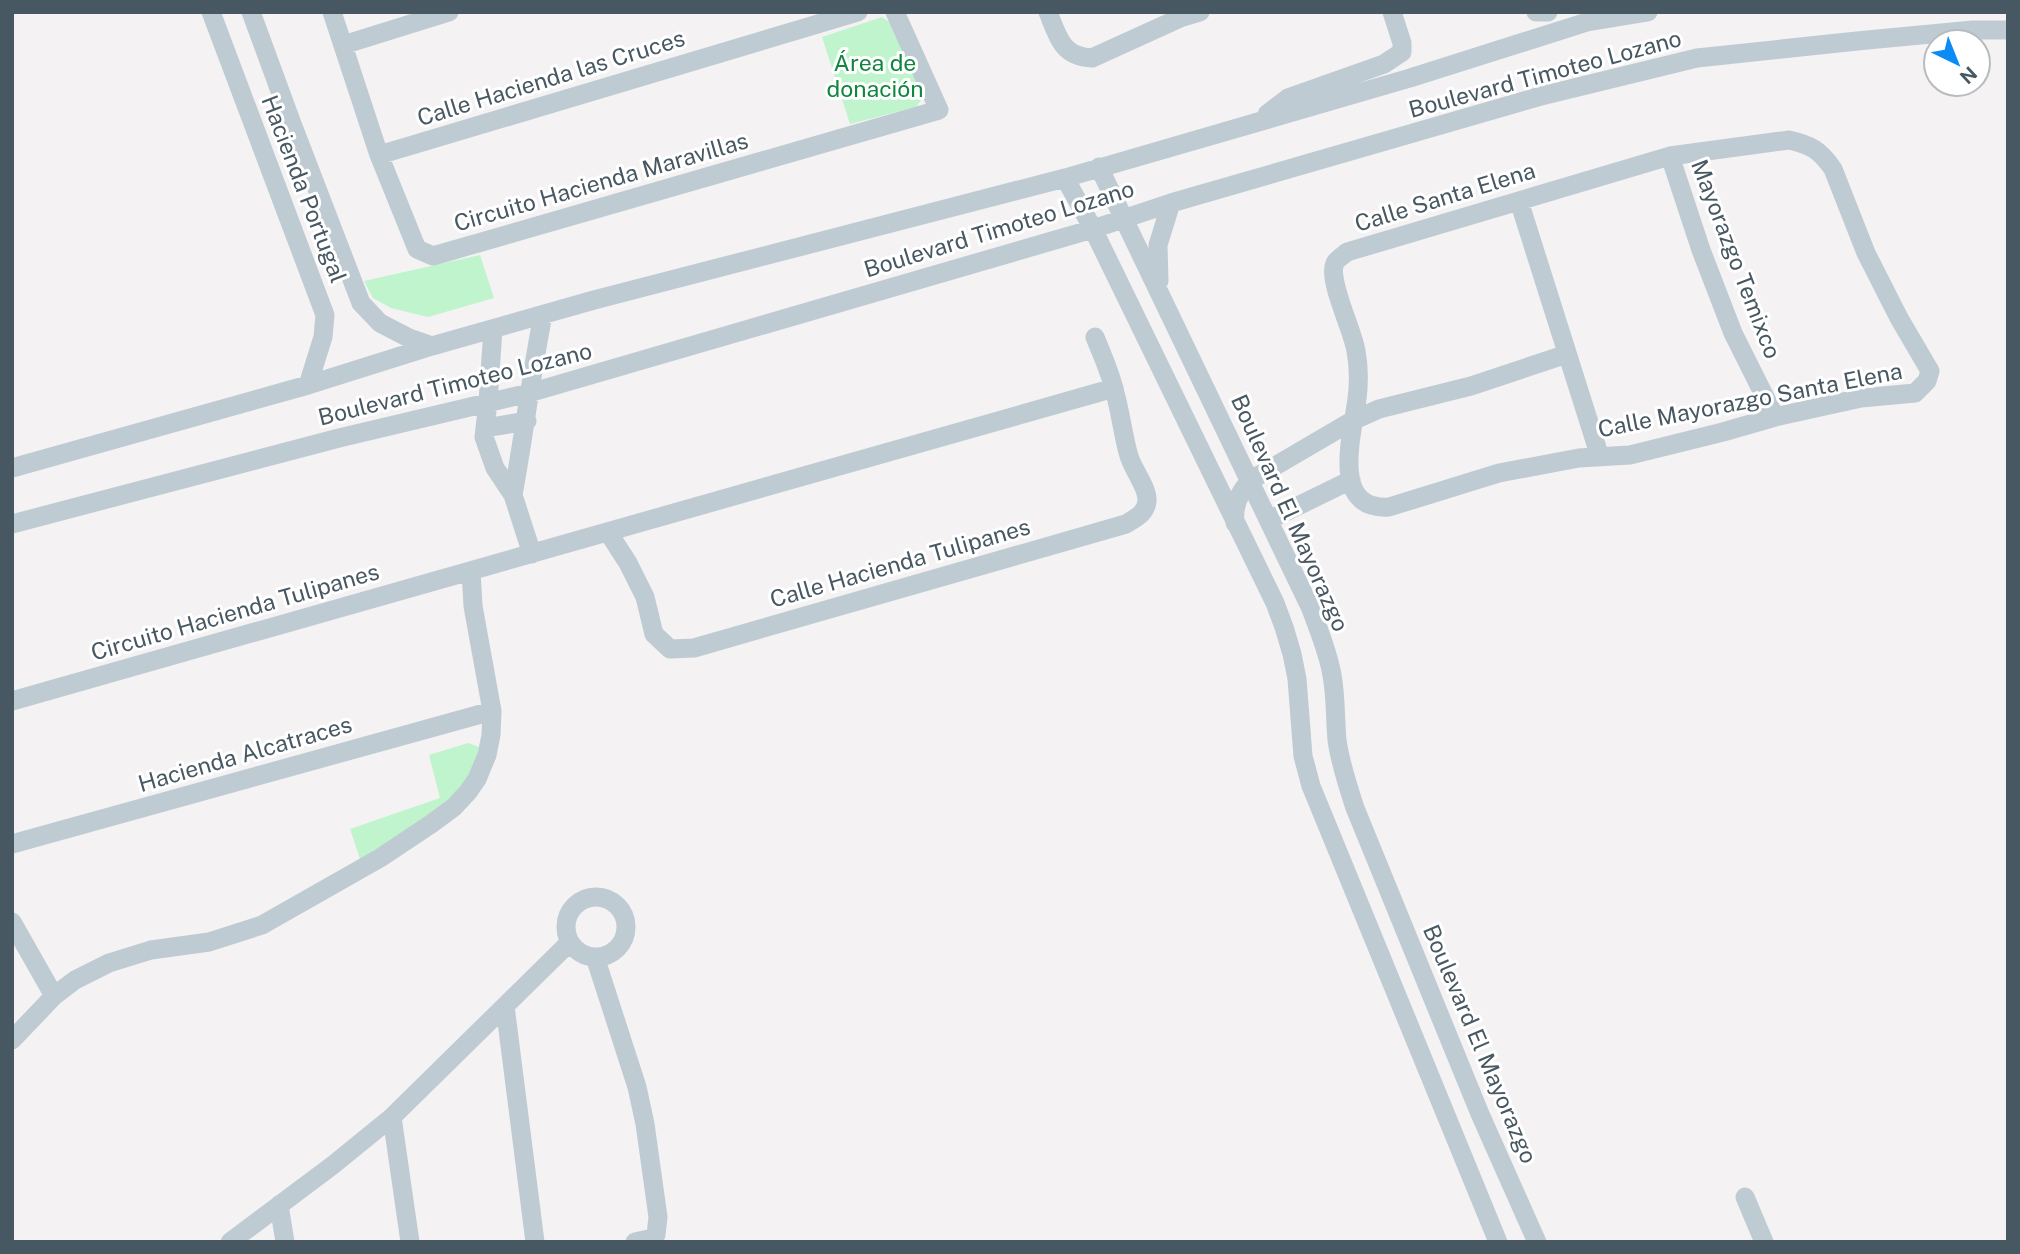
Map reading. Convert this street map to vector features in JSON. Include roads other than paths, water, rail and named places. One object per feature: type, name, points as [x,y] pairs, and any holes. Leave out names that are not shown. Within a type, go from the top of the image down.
[{"type":"street","name":"Hacienda Portugal","points":[[211,12],[325,315],[323,337],[307,385]]},
{"type":"street","name":"Hacienda Portugal","points":[[251,12],[361,303],[380,323],[432,346]]},
{"type":"street","name":"Circuito Hacienda Maravillas","points":[[332,12],[379,155],[417,249],[433,256],[939,110],[895,12]]},
{"type":"street","points":[[343,45],[449,12]]},
{"type":"street","name":"Calle Hacienda las Cruces","points":[[379,155],[858,12]]},
{"type":"street","points":[[1048,12],[1060,41],[1069,52],[1079,58],[1092,58],[1180,18],[1200,12]]},
{"type":"street","points":[[1256,122],[1288,98],[1384,64],[1402,51],[1392,12]]},
{"type":"street","points":[[1536,12],[1548,12]]},
{"type":"street","name":"Boulevard Timoteo Lozano","points":[[12,468],[594,300],[1065,178],[1410,78],[1587,22],[1648,12]]},
{"type":"street","name":"Boulevard Timoteo Lozano","points":[[12,523],[529,393],[1541,96],[1697,58],[1973,30],[2008,30]]},
{"type":"street","name":"Calle Santa Elena","points":[[1351,480],[1348,448],[1359,375],[1356,349],[1333,274],[1335,263],[1347,252],[1670,156],[1789,140],[1807,144],[1818,151]]},
{"type":"street","name":"Calle Mayorazgo Santa Elena","points":[[1351,480],[1361,498],[1369,505],[1389,506],[1499,473],[1578,458],[1630,455],[1775,416],[1861,398],[1915,393],[1927,381],[1930,371],[1866,253],[1833,169],[1818,151]]},
{"type":"street","name":"Mayorazgo Temixco","points":[[1670,156],[1701,250],[1733,333],[1775,416]]},
{"type":"street","name":"Boulevard El Mayorazgo","points":[[1099,167],[1311,609],[1328,657],[1336,706],[1338,742],[1355,808],[1480,1114],[1537,1242]]},
{"type":"street","points":[[1065,178],[1093,229],[1275,603],[1292,654],[1297,679],[1303,756],[1314,796],[1498,1242]]},
{"type":"street","points":[[1519,201],[1600,457]]},
{"type":"street","points":[[1159,289],[1158,245],[1171,203]]},
{"type":"street","points":[[513,495],[543,315]]},
{"type":"street","points":[[493,329],[484,437],[492,460],[513,495],[532,554],[1114,388]]},
{"type":"street","name":"Calle Hacienda Tulipanes","points":[[608,532],[645,597],[654,634],[670,649],[694,648],[1126,524],[1144,510],[1146,492],[1129,457],[1114,388],[1096,337]]},
{"type":"street","points":[[1235,524],[1237,500],[1251,480],[1352,421],[1379,409],[1471,386],[1567,354]]},
{"type":"street","points":[[485,428],[527,421]]},
{"type":"street","points":[[1269,520],[1351,480]]},
{"type":"street","name":"Circuito Hacienda Tulipanes","points":[[12,701],[532,554]]},
{"type":"street","points":[[14,1036],[54,996],[75,980],[108,962],[151,950],[209,942],[262,925],[380,858],[431,824],[468,793],[487,755],[492,711],[473,606],[471,571]]},
{"type":"street","name":"Hacienda Alcatraces","points":[[12,845],[492,711]]},
{"type":"street","points":[[598,896],[615,903],[622,910],[626,928],[624,937],[613,951],[595,957],[580,953],[570,942],[566,933],[568,915],[580,901],[598,896]]},
{"type":"street","points":[[15,938],[54,996]]},
{"type":"street","points":[[230,1242],[392,1117],[570,942]]},
{"type":"street","points":[[595,957],[637,1087],[645,1124],[658,1217],[656,1235],[635,1242]]},
{"type":"street","points":[[505,1006],[535,1242]]},
{"type":"street","points":[[392,1117],[410,1242]]},
{"type":"street","points":[[1745,1197],[1764,1242]]},
{"type":"street","points":[[279,1206],[285,1242]]},
{"type":"park label","name":"Área de donación","points":[[875,76]]}]
